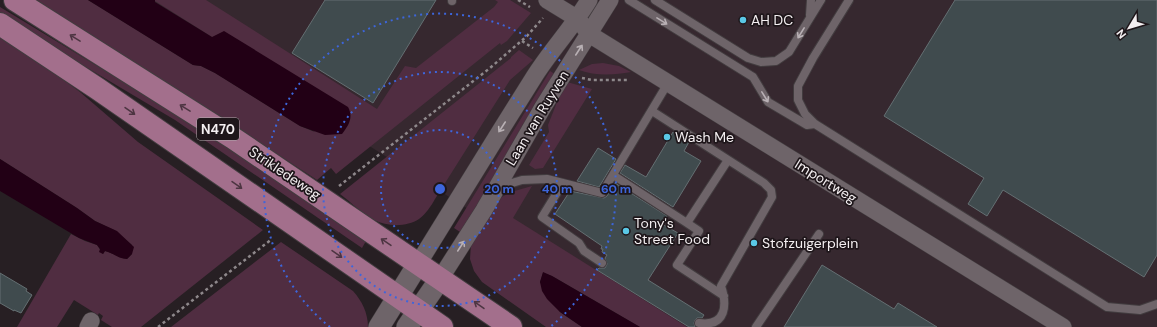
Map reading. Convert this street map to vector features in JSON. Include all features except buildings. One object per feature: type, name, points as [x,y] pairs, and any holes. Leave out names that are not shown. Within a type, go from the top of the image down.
[{"type":"main road","name":"Strikledeweg","points":[[15,0],[233,138],[511,327]]},
{"type":"main road","name":"N470","points":[[0,24],[98,89],[398,296],[413,319],[442,327]]},
{"type":"street","name":"Laan van Ruyven","points":[[418,264],[535,75],[578,19],[589,0]]},
{"type":"street","name":"Laan van Ruyven","points":[[440,278],[484,210],[543,107],[610,0]]},
{"type":"street","points":[[551,2],[578,19],[589,34]]},
{"type":"street","name":"Importweg","points":[[589,34],[1063,327]]},
{"type":"street","points":[[379,327],[418,264]]},
{"type":"street","points":[[413,319],[440,278]]},
{"type":"lane","points":[[629,0],[753,77],[768,102],[807,125],[815,124]]},
{"type":"lane","points":[[655,0],[748,58],[761,62],[776,61],[789,52],[821,0]]},
{"type":"lane","points":[[810,18],[811,0]]},
{"type":"lane","points":[[849,0],[813,58],[798,86],[798,100],[805,114],[815,124],[1107,308],[1140,310],[1157,304]]},
{"type":"lane","points":[[496,187],[522,180],[546,179],[602,193],[668,83]]},
{"type":"lane","points":[[652,111],[764,183],[771,190],[772,198],[721,286],[724,296],[722,318],[717,323],[712,325],[707,326],[699,323]]},
{"type":"lane","points":[[687,223],[728,160]]},
{"type":"lane","points":[[613,175],[699,231],[677,265],[724,296]]},
{"type":"lane","points":[[563,183],[542,217],[579,243],[584,251],[602,262]]},
{"type":"lane","points":[[756,327],[819,234]]},
{"type":"path","points":[[336,188],[495,64],[527,36],[551,2]]},
{"type":"path","points":[[158,327],[272,239]]},
{"type":"shaded area","points":[[30,0],[88,0],[193,65],[201,66],[215,73],[300,126],[315,132],[212,37],[155,0],[206,0],[377,109],[405,66],[416,68],[494,7],[498,2],[495,0],[510,0],[531,13],[507,41],[501,45],[500,43],[336,174],[331,168],[317,180],[245,133]]},
{"type":"shaded area","points":[[88,0],[155,0],[155,2],[212,37],[224,31],[348,107],[350,111],[350,118],[348,125],[342,134],[325,135],[300,126],[215,73],[201,66],[193,65]]},
{"type":"shaded area","points":[[136,0],[1157,0],[1157,327],[653,327],[371,147]]},
{"type":"shaded area","points":[[0,7],[193,124],[366,241],[362,248],[175,120],[0,16]]},
{"type":"shaded area","points":[[0,32],[80,92],[138,142],[263,230],[141,327],[112,327],[101,320],[103,316],[99,313],[98,315],[74,300],[57,327],[17,327],[71,234],[97,245],[103,254],[105,251],[121,258],[127,259],[132,254],[132,245],[114,230],[95,221],[0,159]]},
{"type":"shaded area","points":[[519,50],[533,60],[510,80],[432,204],[422,217],[409,224],[385,224],[365,215],[340,194],[511,58]]},
{"type":"shaded area","points":[[603,63],[619,66],[631,72],[605,74],[579,70],[592,64]]},
{"type":"shaded area","points":[[550,71],[558,76],[460,232],[454,228]]},
{"type":"shaded area","points":[[567,82],[592,89],[543,168],[535,169],[529,165],[549,132],[548,125],[563,87]]},
{"type":"shaded area","points":[[0,159],[95,221],[117,231],[134,247],[132,254],[127,259],[105,251],[103,254],[99,252],[100,249],[97,245],[79,238],[0,191]]},
{"type":"shaded area","points":[[532,186],[513,218],[687,327],[640,327],[552,276],[543,273],[540,282],[560,312],[582,327],[546,327],[482,282],[474,271],[470,259],[471,243],[500,198],[511,192]]},
{"type":"shaded area","points":[[281,242],[353,291],[364,308],[368,327],[171,327]]},
{"type":"shaded area","points":[[543,272],[640,327],[582,327],[560,312],[547,299],[542,291],[540,282]]},
{"type":"place","name":"AH DC","points":[[743,20]]},
{"type":"place","name":"Wash Me","points":[[667,137]]},
{"type":"place","name":"Tony's Street Food","points":[[626,231]]},
{"type":"place","name":"Stofzuigerplein","points":[[754,243]]}]
